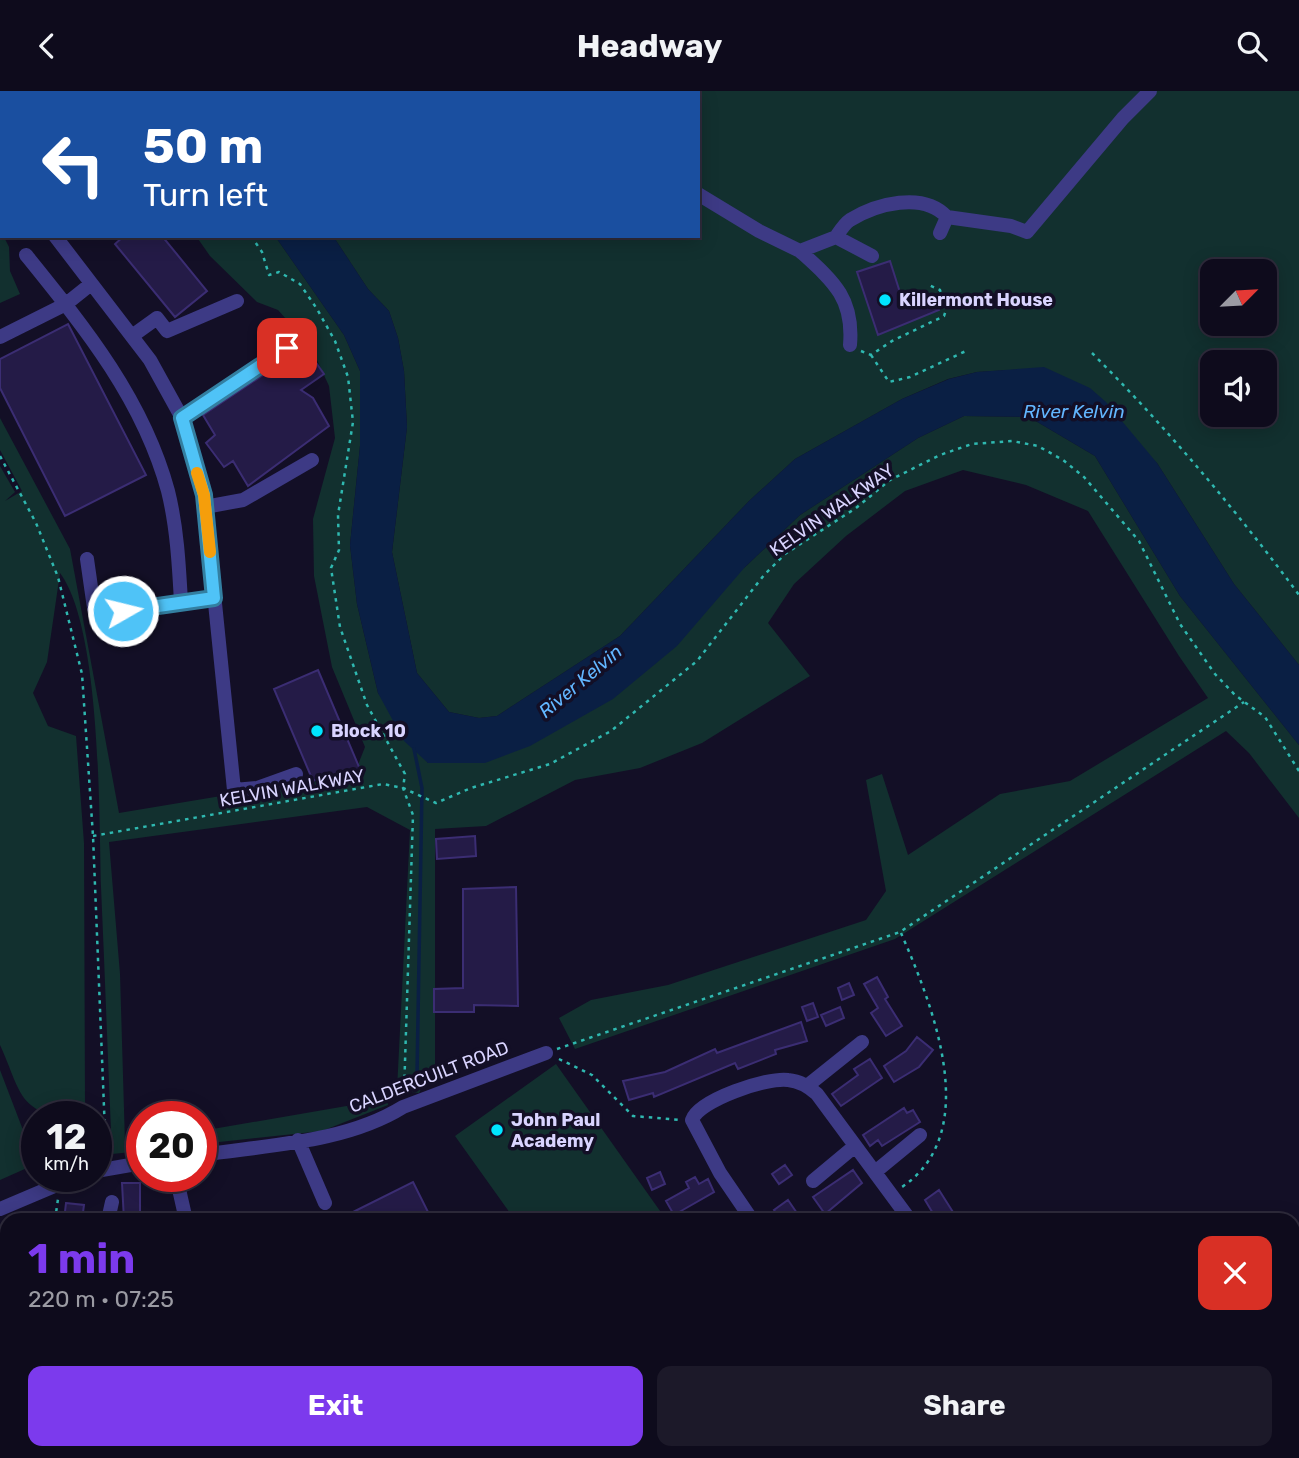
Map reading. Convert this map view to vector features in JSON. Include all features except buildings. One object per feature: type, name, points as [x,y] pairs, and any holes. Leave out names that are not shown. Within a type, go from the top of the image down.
[{"type":"street","points":[[800,251],[836,237],[848,221],[885,205],[910,201],[940,210],[947,217],[1011,226],[1027,232],[1123,118],[1150,91]]},
{"type":"street","points":[[700,195],[759,231],[800,251],[824,274],[847,302],[851,325],[849,345]]},
{"type":"street","points":[[940,233],[947,217]]},
{"type":"street","points":[[836,237],[872,256]]},
{"type":"street","points":[[57,240],[150,360],[182,418],[205,507],[234,790],[257,788],[296,774]]},
{"type":"street","points":[[26,255],[117,374],[141,418],[168,492],[181,602]]},
{"type":"street","points":[[0,337],[66,304],[91,284]]},
{"type":"street","points":[[132,336],[157,318],[167,331],[237,302]]},
{"type":"street","points":[[182,418],[287,348]]},
{"type":"street","points":[[205,507],[243,500],[312,460]]},
{"type":"street","points":[[88,559],[94,608],[105,614],[214,598]]},
{"type":"street","points":[[807,1086],[862,1042]]},
{"type":"street","name":"CALDERCUILT ROAD","points":[[217,1153],[298,1140],[383,1120],[403,1107],[546,1053]]},
{"type":"street","points":[[747,1213],[720,1173],[692,1120],[700,1107],[758,1084],[786,1079],[807,1086],[817,1094],[906,1213]]},
{"type":"street","points":[[875,1173],[920,1135]]},
{"type":"street","points":[[298,1140],[325,1203]]},
{"type":"street","points":[[813,1181],[855,1146]]},
{"type":"street","points":[[0,1209],[40,1192]]},
{"type":"street","points":[[180,1192],[184,1213]]},
{"type":"street","points":[[110,1213],[112,1202]]},
{"type":"path","points":[[252,238],[262,252],[269,275],[279,272],[300,283],[335,341],[348,377],[353,422],[338,515],[339,550],[331,568],[340,627],[367,705],[405,774],[403,788],[413,815],[403,1107]]},
{"type":"path","points":[[871,355],[892,341],[944,316],[946,310],[940,290],[929,285]]},
{"type":"path","points":[[849,345],[871,355],[889,382],[910,377],[966,351]]},
{"type":"path","points":[[1092,353],[1132,392],[1253,533],[1299,595]]},
{"type":"path","name":"KELVIN WALKWAY","points":[[93,836],[383,784],[403,788],[436,803],[471,788],[550,764],[611,731],[697,661],[764,575],[785,554],[856,508],[890,480],[972,444],[1012,441],[1038,446],[1063,460],[1084,477],[1139,541],[1180,624],[1215,674],[1244,702],[1265,717],[1299,771]]},
{"type":"path","points":[[0,456],[36,523],[58,577],[79,662],[93,836],[99,1101]]},
{"type":"path","points":[[546,1053],[900,932],[1244,702]]},
{"type":"path","points":[[891,1194],[918,1174],[935,1154],[944,1133],[947,1107],[941,1051],[919,975],[900,932]]},
{"type":"path","points":[[546,1053],[592,1075],[633,1116],[692,1120]]},
{"type":"green space","points":[[700,91],[1299,91],[1299,665],[1234,584],[1157,463],[1044,368],[977,372],[948,379],[902,399],[795,459],[749,501],[620,636],[497,716],[479,718],[449,712],[417,673],[392,552],[407,427],[404,371],[398,338],[389,311],[368,289],[334,238],[700,238]]},
{"type":"green space","points":[[0,238],[4,238],[9,247],[10,271],[20,294],[0,303]]},
{"type":"green space","points":[[197,238],[276,238],[344,335],[360,371],[360,446],[350,545],[357,604],[378,693],[428,763],[452,762],[745,567],[800,515],[918,438],[964,416],[1029,417],[1095,456],[1180,596],[1299,745],[1299,818],[1249,753],[1226,731],[895,939],[575,1049],[559,1018],[591,1000],[668,985],[866,920],[886,891],[866,780],[882,774],[908,855],[1000,794],[1070,781],[1208,698],[1088,511],[1026,485],[963,470],[905,491],[846,536],[794,584],[768,623],[810,676],[702,743],[640,768],[575,780],[486,826],[435,829],[435,1065],[419,1093],[397,1090],[410,830],[367,807],[109,842],[120,974],[126,1143],[126,1153],[112,1154],[95,723],[83,635],[73,599],[60,573],[47,662],[33,693],[48,726],[76,736],[84,843],[85,1101],[27,1101],[17,1086],[0,1045],[0,466],[15,492],[5,501],[22,491],[0,450],[0,418],[70,549],[119,813],[221,796],[228,806],[253,802],[275,788],[354,775],[365,747],[332,667],[314,576],[313,519],[335,438],[329,386],[311,347],[278,310],[257,302],[210,256]]},
{"type":"green space","points":[[556,1064],[661,1213],[510,1213],[455,1136]]},
{"type":"green space","points":[[0,1070],[21,1125],[21,1171],[0,1180]]},
{"type":"green space","points":[[387,1099],[388,1105],[322,1131],[217,1142],[217,1128]]},
{"type":"water","name":"River Kelvin","points":[[276,238],[334,238],[368,289],[389,311],[398,338],[404,371],[407,427],[392,552],[417,673],[449,712],[479,718],[497,716],[620,636],[749,501],[795,459],[902,399],[949,379],[977,372],[1044,367],[1090,388],[1106,402],[1157,463],[1234,584],[1299,665],[1299,745],[1180,596],[1095,456],[1029,417],[964,416],[918,438],[800,515],[745,567],[677,646],[613,699],[530,746],[485,763],[428,763],[404,741],[378,693],[357,604],[350,545],[360,446],[360,371],[344,335]]},
{"type":"waterway","points":[[414,749],[422,788],[417,1075]]},
{"type":"slow traffic","points":[[197,473],[204,495],[210,552]]},
{"type":"place","name":"Killermont House","points":[[885,300]]},
{"type":"place","name":"Block 10","points":[[317,731]]},
{"type":"place","name":"John Paul Academy","points":[[497,1130]]},
{"type":"route","points":[[123,611],[214,598],[204,495],[182,418],[219,396],[287,348]]}]
